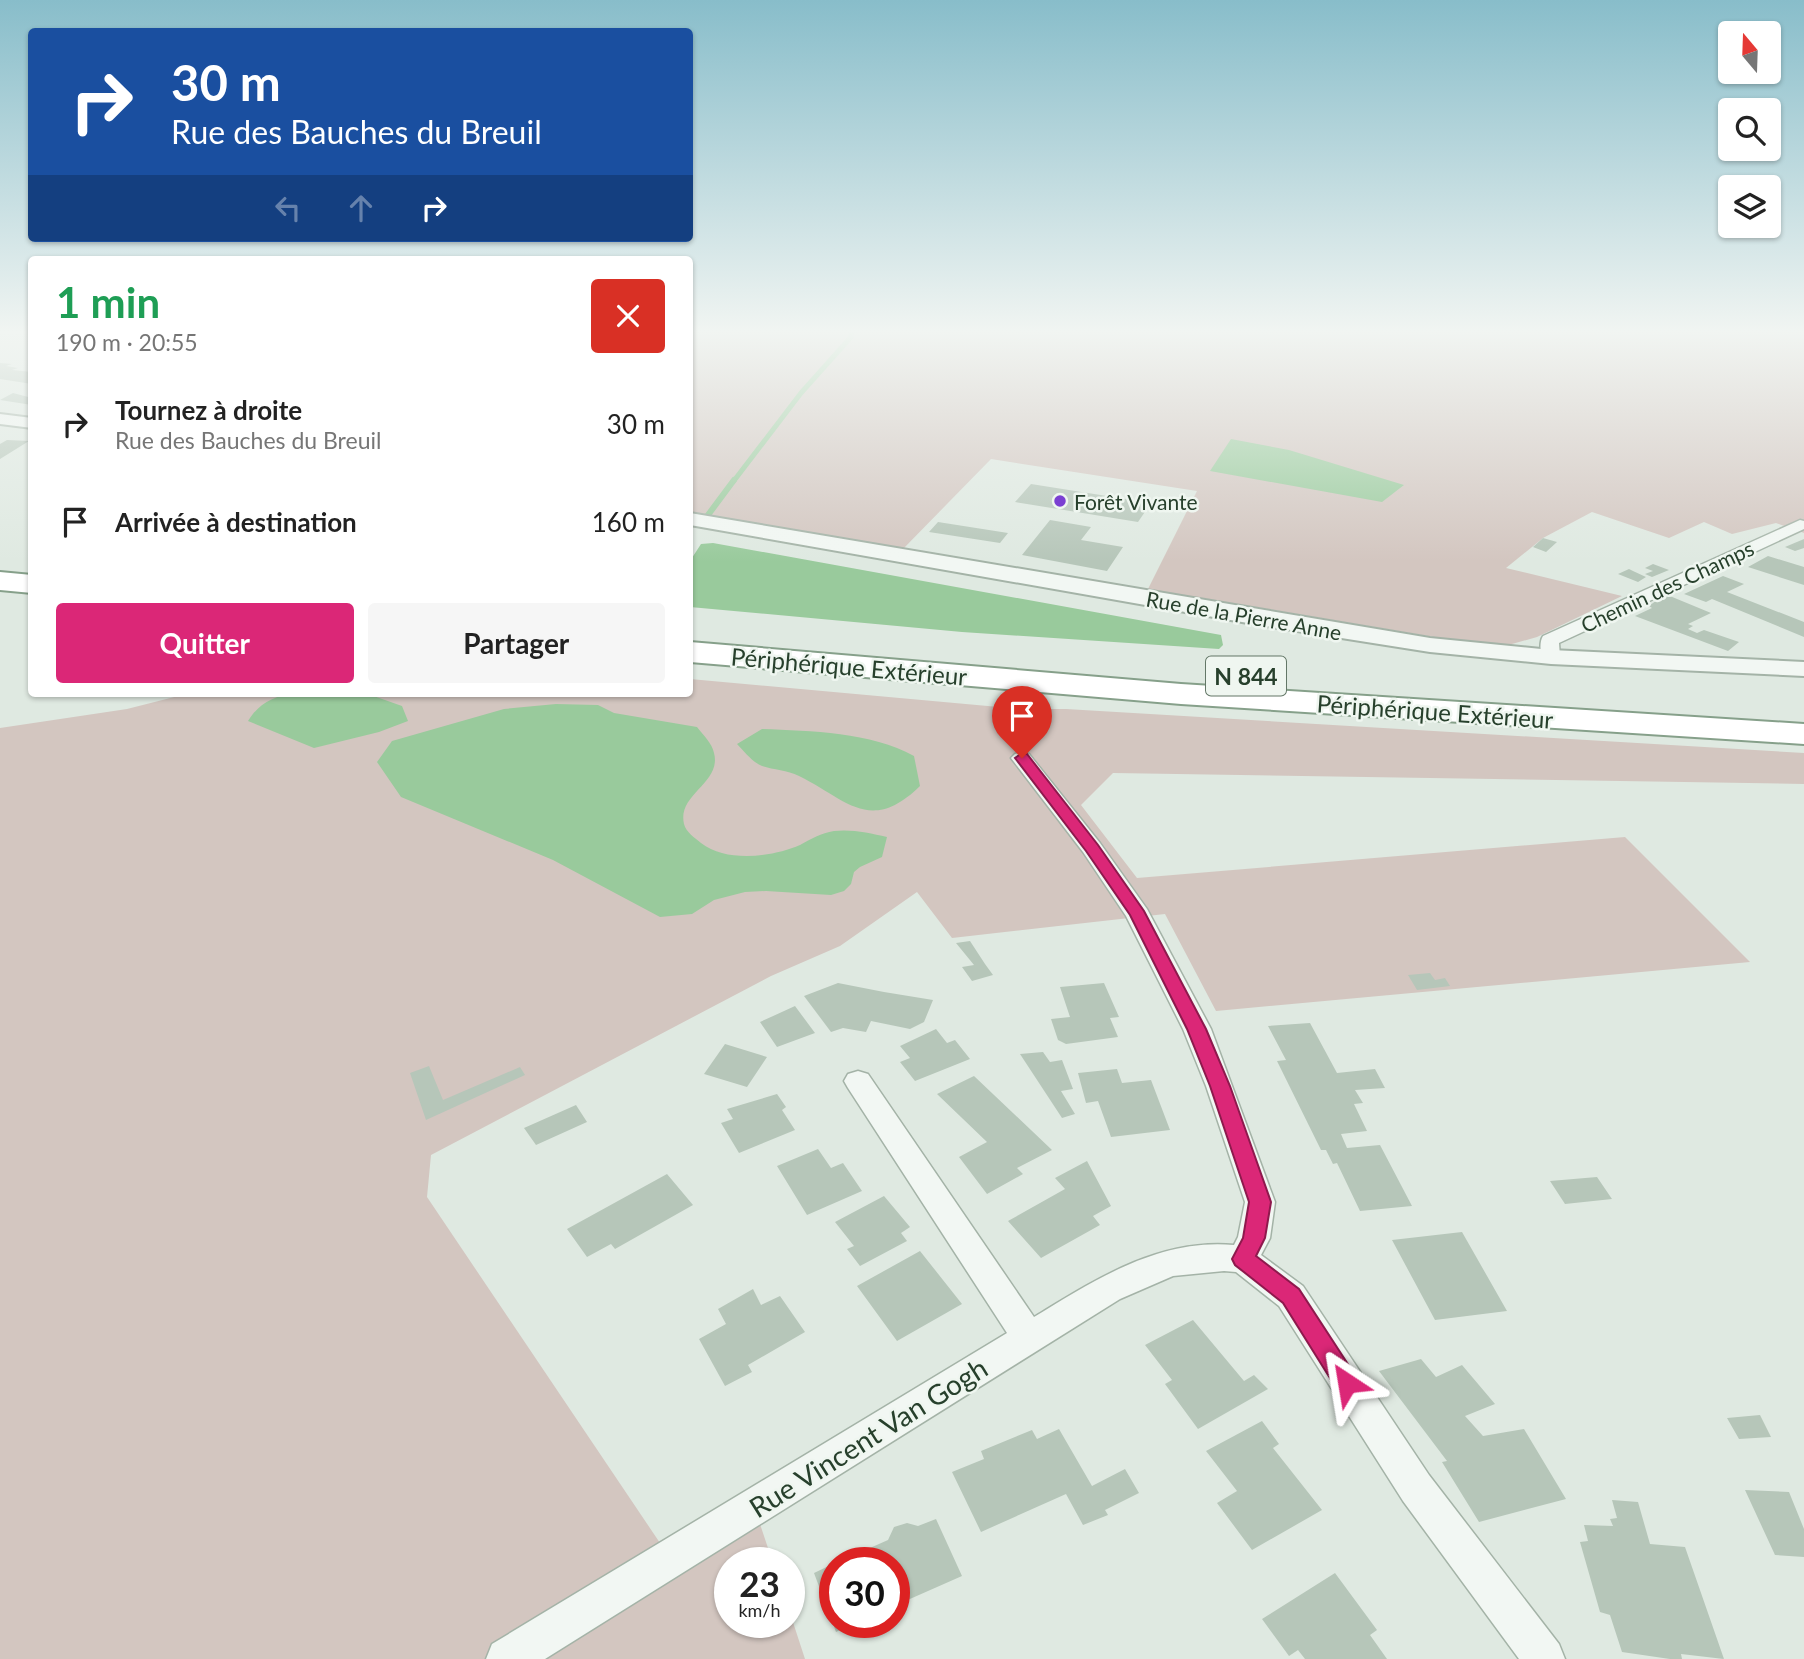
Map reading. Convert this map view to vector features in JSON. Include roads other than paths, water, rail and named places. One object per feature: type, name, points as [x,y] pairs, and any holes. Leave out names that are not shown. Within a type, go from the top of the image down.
[{"type":"highway","points":[[0,561],[28,564]]},
{"type":"highway","points":[[0,581],[28,584]]},
{"type":"highway","name":"N 844","points":[[693,630],[1255,677],[1804,711]]},
{"type":"highway","name":"Périphérique Extérieur","points":[[693,652],[1195,695],[1804,734]]},
{"type":"street","points":[[0,419],[28,422]]},
{"type":"street","name":"Rue de la Pierre Anne","points":[[693,520],[1430,645],[1551,657],[1804,669]]},
{"type":"street","name":"Chemin des Champs","points":[[1551,657],[1550,640],[1800,524]]},
{"type":"street","points":[[1022,758],[1092,848],[1138,915],[1197,1029],[1220,1086],[1260,1202],[1254,1238],[1243,1259],[1291,1296],[1416,1488],[1544,1659]]},
{"type":"street","points":[[858,1081],[1029,1338]]},
{"type":"street","name":"Rue Vincent Van Gogh","points":[[508,1659],[1108,1289],[1147,1270],[1191,1257],[1243,1259]]},
{"type":"waterway","points":[[733,482],[790,407]]},
{"type":"waterway","points":[[708,515],[734,480]]},
{"type":"place","name":"Forêt Vivante","points":[[1060,501]]}]
